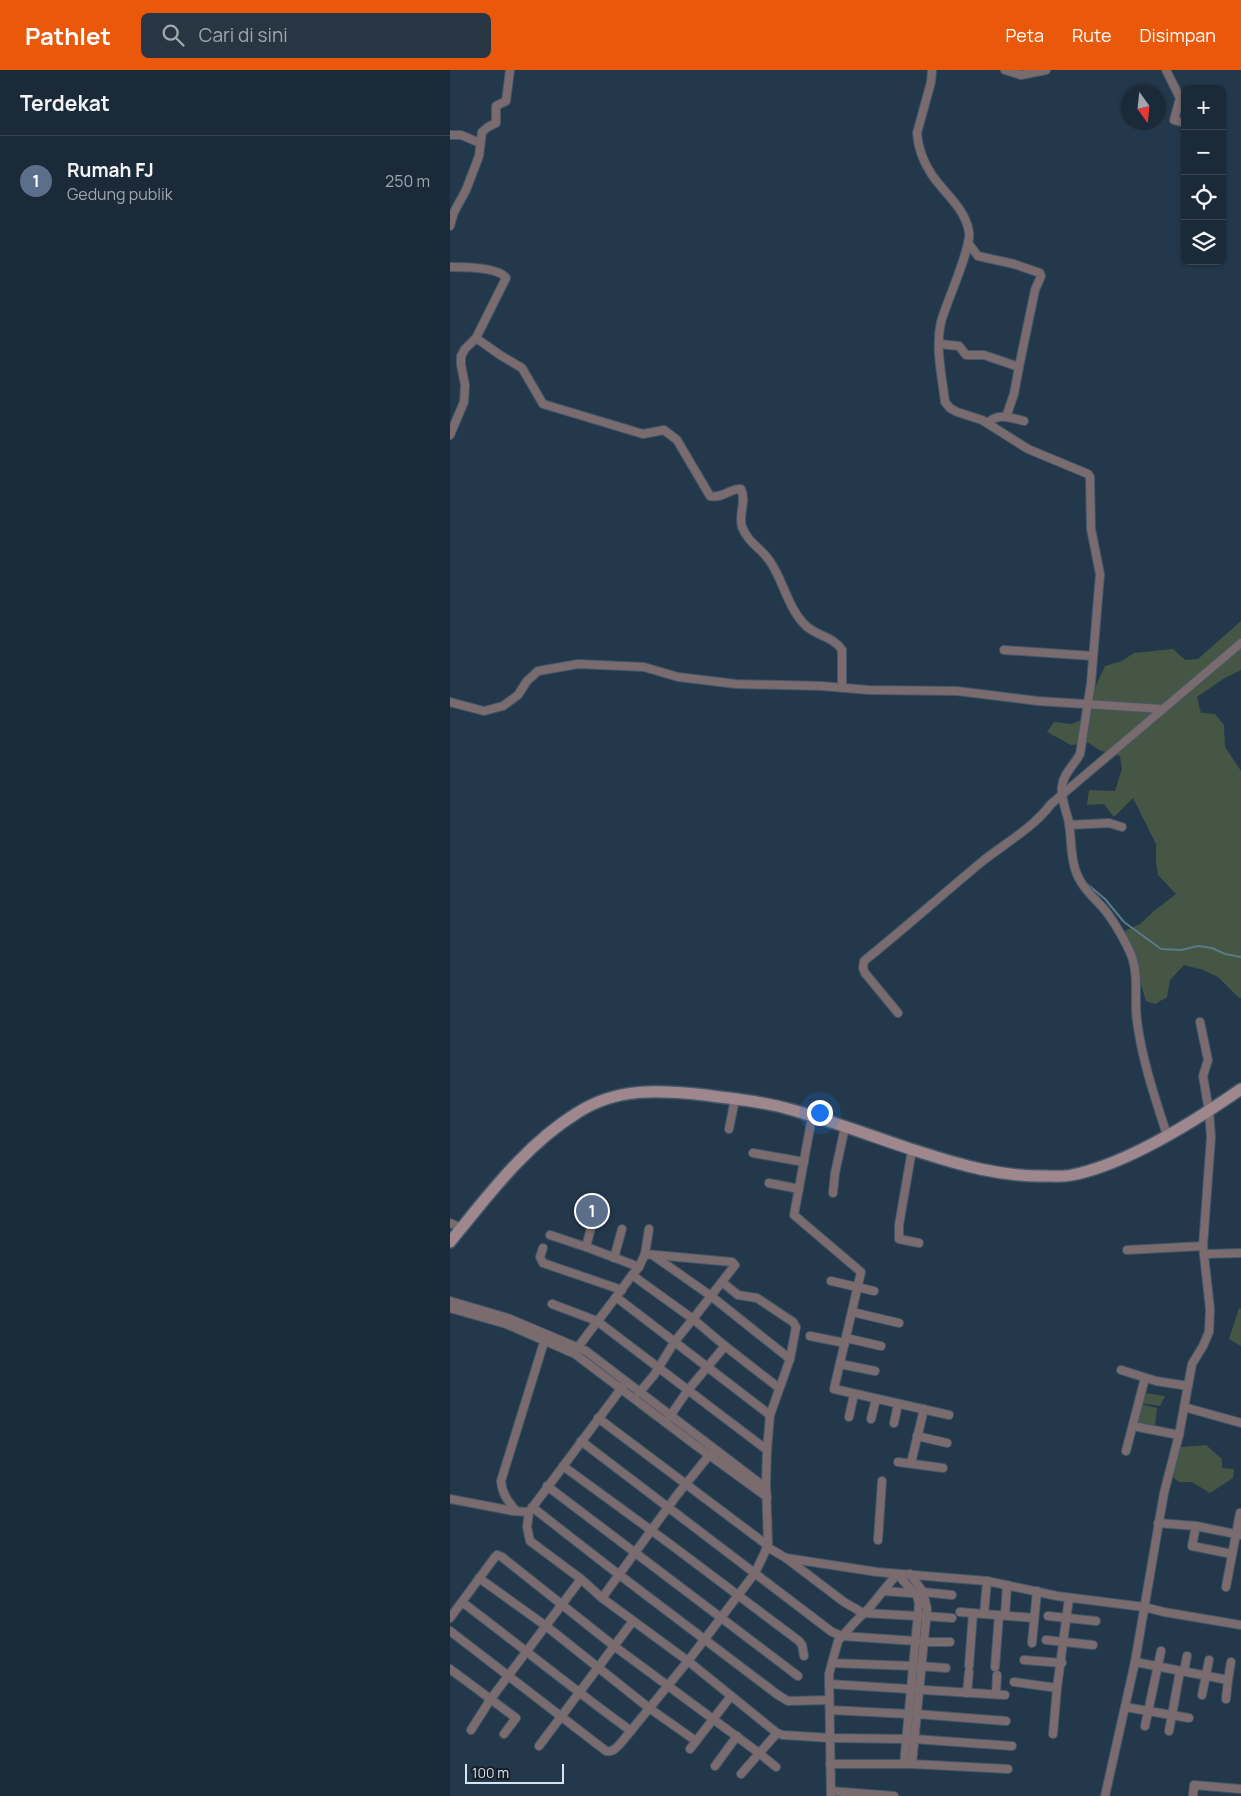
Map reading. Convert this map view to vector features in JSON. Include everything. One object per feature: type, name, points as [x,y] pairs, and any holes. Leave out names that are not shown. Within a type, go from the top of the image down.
[{"type":"main road","points":[[450,1242],[516,1164],[554,1130],[577,1113],[612,1096],[645,1091],[676,1092],[735,1099],[787,1108],[956,1163],[1016,1175],[1071,1175],[1113,1162],[1209,1111],[1241,1088]]},
{"type":"street","points":[[450,226],[454,212],[470,180],[479,156],[482,132],[496,123],[496,106],[506,101],[510,70]]},
{"type":"street","points":[[932,70],[931,82],[917,133],[917,142],[932,175],[962,212],[970,233],[941,322],[939,344],[944,402],[956,412],[988,423],[1028,449],[1088,474],[1090,477],[1091,529],[1100,574],[1091,683],[1080,754],[1065,775],[1062,795],[1069,824],[1074,861],[1081,883],[1108,914],[1132,957],[1137,1020],[1149,1074],[1167,1134]]},
{"type":"street","points":[[1005,70],[1021,76],[1046,70]]},
{"type":"street","points":[[1166,70],[1180,98],[1174,120],[1181,122]]},
{"type":"street","points":[[450,135],[460,135],[480,143]]},
{"type":"street","points":[[968,243],[978,256],[1014,264],[1040,273],[1041,276],[1035,290],[1014,394],[1006,417]]},
{"type":"street","points":[[450,267],[484,270],[506,276],[506,280],[476,338],[465,349],[460,359],[464,385],[464,402],[450,435]]},
{"type":"street","points":[[476,338],[522,368],[543,404],[643,434],[664,430],[677,440],[710,496],[718,497],[736,488],[741,489],[743,500],[741,523],[749,539],[768,558],[788,599],[804,624],[822,636],[838,643],[842,650],[842,688]]},
{"type":"street","points":[[939,344],[959,346],[966,355],[984,355],[1019,367]]},
{"type":"street","points":[[988,423],[992,419],[1006,417],[1024,421]]},
{"type":"street","points":[[898,1013],[865,973],[863,968],[864,961],[985,860],[1032,824],[1062,795],[1241,643]]},
{"type":"street","points":[[1004,650],[1093,656]]},
{"type":"street","points":[[450,702],[484,711],[504,706],[518,695],[527,681],[538,671],[578,664],[644,667],[678,677],[736,684],[869,690],[957,691],[1038,701],[1163,709]]},
{"type":"street","points":[[1069,824],[1110,823],[1122,827]]},
{"type":"street","points":[[1105,1796],[1135,1662],[1158,1523],[1179,1435],[1192,1364],[1209,1332],[1210,1309],[1204,1250],[1211,1137],[1203,1076],[1208,1060],[1200,1022]]},
{"type":"street","points":[[729,1129],[735,1099]]},
{"type":"street","points":[[812,1117],[794,1215],[861,1272],[834,1389],[949,1415]]},
{"type":"street","points":[[833,1192],[835,1173],[845,1128]]},
{"type":"street","points":[[912,1150],[899,1240],[919,1243]]},
{"type":"street","points":[[753,1153],[804,1162]]},
{"type":"street","points":[[769,1183],[799,1189]]},
{"type":"street","points":[[586,1247],[593,1220]]},
{"type":"street","points":[[450,1223],[462,1228]]},
{"type":"street","points":[[575,1350],[649,1254],[649,1229]]},
{"type":"street","points":[[614,1258],[622,1230]]},
{"type":"street","points":[[550,1235],[639,1268]]},
{"type":"street","points":[[543,1248],[540,1257],[543,1263],[622,1290]]},
{"type":"street","points":[[1127,1250],[1204,1250],[1241,1253]]},
{"type":"street","points":[[639,1393],[675,1341],[734,1267],[732,1262],[649,1254]]},
{"type":"street","points":[[649,1254],[711,1296],[790,1359]]},
{"type":"street","points":[[632,1275],[694,1319],[724,1346],[780,1388]]},
{"type":"street","points":[[831,1281],[874,1291]]},
{"type":"street","points":[[450,1632],[606,1751],[610,1752],[615,1750],[688,1661],[755,1573],[767,1546],[766,1488],[770,1415],[790,1359],[796,1331],[793,1322],[758,1298],[738,1295],[722,1282]]},
{"type":"street","points":[[616,1297],[770,1415]]},
{"type":"street","points":[[450,1301],[508,1318],[575,1350],[624,1385],[767,1497]]},
{"type":"street","points":[[552,1304],[598,1321],[767,1450]]},
{"type":"street","points":[[450,1308],[506,1324],[544,1342],[575,1350]]},
{"type":"street","points":[[852,1312],[899,1323]]},
{"type":"street","points":[[810,1336],[881,1346]]},
{"type":"street","points":[[516,1512],[506,1499],[501,1481],[544,1342]]},
{"type":"street","points":[[668,1419],[688,1390],[724,1346]]},
{"type":"street","points":[[840,1364],[875,1371]]},
{"type":"street","points":[[1121,1370],[1145,1378],[1188,1386]]},
{"type":"street","points":[[1126,1451],[1145,1378]]},
{"type":"street","points":[[624,1385],[639,1393],[668,1419]]},
{"type":"street","points":[[624,1385],[530,1509],[527,1527],[530,1541],[581,1579],[602,1598],[688,1661],[777,1733],[830,1738],[910,1739],[1012,1746]]},
{"type":"street","points":[[849,1417],[854,1394]]},
{"type":"street","points":[[871,1419],[876,1398]]},
{"type":"street","points":[[894,1423],[898,1404]]},
{"type":"street","points":[[1184,1407],[1241,1423]]},
{"type":"street","points":[[911,1464],[924,1409]]},
{"type":"street","points":[[598,1418],[767,1546],[844,1602],[863,1613],[952,1618]]},
{"type":"street","points":[[1133,1426],[1179,1435]]},
{"type":"street","points":[[918,1436],[947,1443]]},
{"type":"street","points":[[581,1441],[832,1632],[842,1636],[950,1642]]},
{"type":"street","points":[[602,1598],[651,1530],[712,1453]]},
{"type":"street","points":[[712,1453],[766,1488]]},
{"type":"street","points":[[898,1462],[943,1468]]},
{"type":"street","points":[[563,1466],[799,1641],[802,1645],[804,1656]]},
{"type":"street","points":[[878,1540],[882,1481]]},
{"type":"street","points":[[547,1486],[798,1676]]},
{"type":"street","points":[[450,1500],[516,1512],[530,1509],[778,1695],[788,1700],[829,1700]]},
{"type":"street","points":[[1226,1586],[1232,1554],[1239,1534],[1240,1513]]},
{"type":"street","points":[[1158,1523],[1196,1526],[1239,1534]]},
{"type":"street","points":[[1196,1526],[1192,1546],[1232,1554]]},
{"type":"street","points":[[450,1618],[495,1557],[497,1555],[502,1557],[563,1603],[614,1646],[760,1753],[776,1767]]},
{"type":"street","points":[[786,1558],[897,1574],[987,1581],[1069,1598],[1144,1607],[1241,1625]]},
{"type":"street","points":[[894,1796],[831,1794],[829,1674],[838,1641],[897,1574]]},
{"type":"street","points":[[897,1574],[917,1596],[922,1616],[908,1764]]},
{"type":"street","points":[[910,1574],[923,1592],[927,1609],[922,1616]]},
{"type":"street","points":[[479,1578],[546,1626],[649,1708],[696,1741]]},
{"type":"street","points":[[471,1730],[490,1700],[581,1579]]},
{"type":"street","points":[[984,1614],[987,1581]]},
{"type":"street","points":[[996,1694],[996,1671],[1007,1585]]},
{"type":"street","points":[[883,1591],[911,1593]]},
{"type":"street","points":[[1032,1643],[1036,1591]]},
{"type":"street","points":[[923,1592],[952,1595]]},
{"type":"street","points":[[1053,1734],[1069,1598]]},
{"type":"street","points":[[462,1602],[527,1651],[578,1693],[631,1731]]},
{"type":"street","points":[[960,1612],[1034,1618]]},
{"type":"street","points":[[967,1692],[973,1613]]},
{"type":"street","points":[[1048,1616],[1096,1621]]},
{"type":"street","points":[[539,1746],[633,1621]]},
{"type":"street","points":[[1046,1640],[1093,1645]]},
{"type":"street","points":[[1144,1726],[1161,1651]]},
{"type":"street","points":[[1169,1731],[1171,1716],[1187,1656]]},
{"type":"street","points":[[1024,1660],[1062,1663]]},
{"type":"street","points":[[1202,1695],[1209,1660]]},
{"type":"street","points":[[1135,1662],[1228,1680]]},
{"type":"street","points":[[1226,1699],[1231,1662]]},
{"type":"street","points":[[832,1663],[946,1668]]},
{"type":"street","points":[[450,1669],[516,1718],[504,1734]]},
{"type":"street","points":[[1014,1682],[1057,1688]]},
{"type":"street","points":[[829,1684],[1005,1695]]},
{"type":"street","points":[[690,1749],[731,1696]]},
{"type":"street","points":[[1125,1707],[1189,1718]]},
{"type":"street","points":[[830,1710],[1006,1721]]},
{"type":"street","points":[[741,1774],[777,1733]]},
{"type":"street","points":[[714,1766],[737,1736]]},
{"type":"street","points":[[830,1764],[908,1764],[1008,1769]]},
{"type":"street","points":[[1193,1796],[1194,1785],[1241,1790]]},
{"type":"green space","points":[[1241,621],[1241,670],[1223,679],[1197,697],[1201,713],[1215,714],[1224,725],[1225,747],[1241,771],[1241,998],[1218,977],[1203,970],[1184,965],[1170,980],[1167,997],[1155,1004],[1146,1001],[1125,931],[1140,924],[1176,894],[1158,875],[1156,844],[1133,798],[1114,817],[1104,804],[1087,805],[1089,790],[1115,791],[1122,769],[1120,756],[1099,750],[1089,743],[1071,745],[1047,732],[1054,722],[1071,724],[1085,719],[1095,688],[1105,666],[1122,661],[1134,653],[1173,649],[1185,660],[1198,659]]},
{"type":"green space","points":[[1239,1308],[1241,1309],[1241,1346],[1229,1339]]},
{"type":"green space","points":[[1144,1393],[1165,1396],[1160,1406],[1140,1403]]},
{"type":"green space","points":[[1140,1404],[1157,1408],[1155,1426],[1138,1423]]},
{"type":"green space","points":[[1206,1445],[1222,1459],[1222,1468],[1234,1469],[1233,1478],[1210,1493],[1192,1482],[1179,1482],[1173,1477],[1177,1455],[1181,1447]]},
{"type":"waterway","points":[[1086,883],[1105,899],[1124,922],[1161,949],[1181,950],[1198,946],[1212,948],[1225,954],[1241,957]]},
{"type":"place","name":"Rumah FJ","points":[[592,1211]]}]
